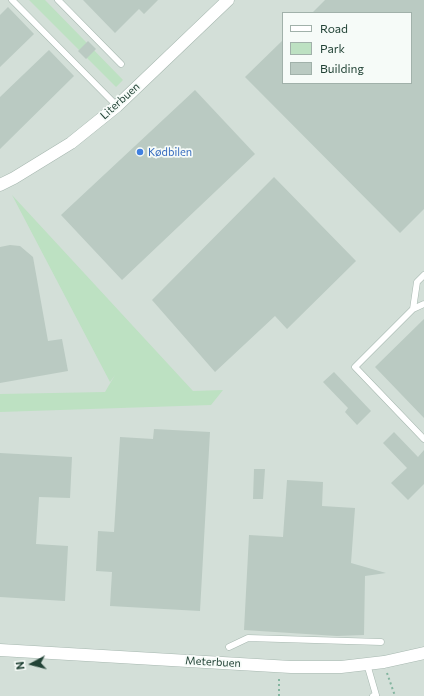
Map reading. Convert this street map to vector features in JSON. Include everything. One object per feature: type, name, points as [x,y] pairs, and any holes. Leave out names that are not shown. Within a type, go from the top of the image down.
[{"type":"street","name":"Literbuen","points":[[0,185],[71,143],[117,106],[228,0]]},
{"type":"street","name":"Meterbuen","points":[[0,650],[279,666],[341,667],[384,662],[424,653]]},
{"type":"lane","points":[[12,0],[117,106]]},
{"type":"lane","points":[[58,0],[121,64]]},
{"type":"lane","points":[[413,309],[416,282],[424,275]]},
{"type":"lane","points":[[424,304],[413,309],[355,367],[424,439]]},
{"type":"lane","points":[[229,647],[248,638],[381,642]]},
{"type":"lane","points":[[367,664],[376,695],[373,696]]},
{"type":"path","points":[[384,662],[395,696]]},
{"type":"path","points":[[279,666],[279,696]]},
{"type":"shaded area","points":[[0,0],[424,0],[424,696],[0,696]]},
{"type":"green space","points":[[29,0],[45,0],[123,80],[116,87]]},
{"type":"green space","points":[[12,195],[193,391],[223,390],[211,405],[0,412],[0,394],[105,392],[115,375],[110,382]]},
{"type":"building","points":[[83,0],[158,0],[144,14],[139,9],[115,33]]},
{"type":"building","points":[[325,0],[424,0],[424,209],[400,233],[245,77],[282,41],[282,84],[412,84],[412,12],[313,12]]},
{"type":"building","points":[[8,7],[34,34],[0,67],[0,15]]},
{"type":"building","points":[[88,41],[96,49],[86,59],[78,51]]},
{"type":"building","points":[[49,50],[74,76],[0,149],[0,97]]},
{"type":"building","points":[[195,90],[255,154],[122,280],[61,215]]},
{"type":"building","points":[[274,177],[356,261],[287,329],[275,316],[215,372],[152,300]]},
{"type":"building","points":[[10,245],[20,246],[33,257],[48,341],[62,339],[68,371],[0,383],[0,247]]},
{"type":"building","points":[[424,319],[424,418],[375,367]]},
{"type":"building","points":[[334,372],[371,411],[357,425],[345,412],[348,408],[323,382]]},
{"type":"building","points":[[154,429],[210,432],[200,611],[110,606],[112,572],[96,571],[98,531],[114,532],[120,437],[153,439]]},
{"type":"building","points":[[394,432],[418,457],[424,450],[424,484],[408,500],[391,483],[407,468],[383,443]]},
{"type":"building","points":[[0,453],[72,457],[70,498],[39,497],[36,544],[68,546],[65,601],[0,597]]},
{"type":"building","points":[[254,469],[265,469],[263,499],[253,499]]},
{"type":"building","points":[[287,480],[323,482],[322,506],[355,508],[351,563],[386,573],[365,576],[364,635],[337,636],[244,630],[249,535],[283,537]]},
{"type":"place","name":"Kødbilen","points":[[140,152]]}]
